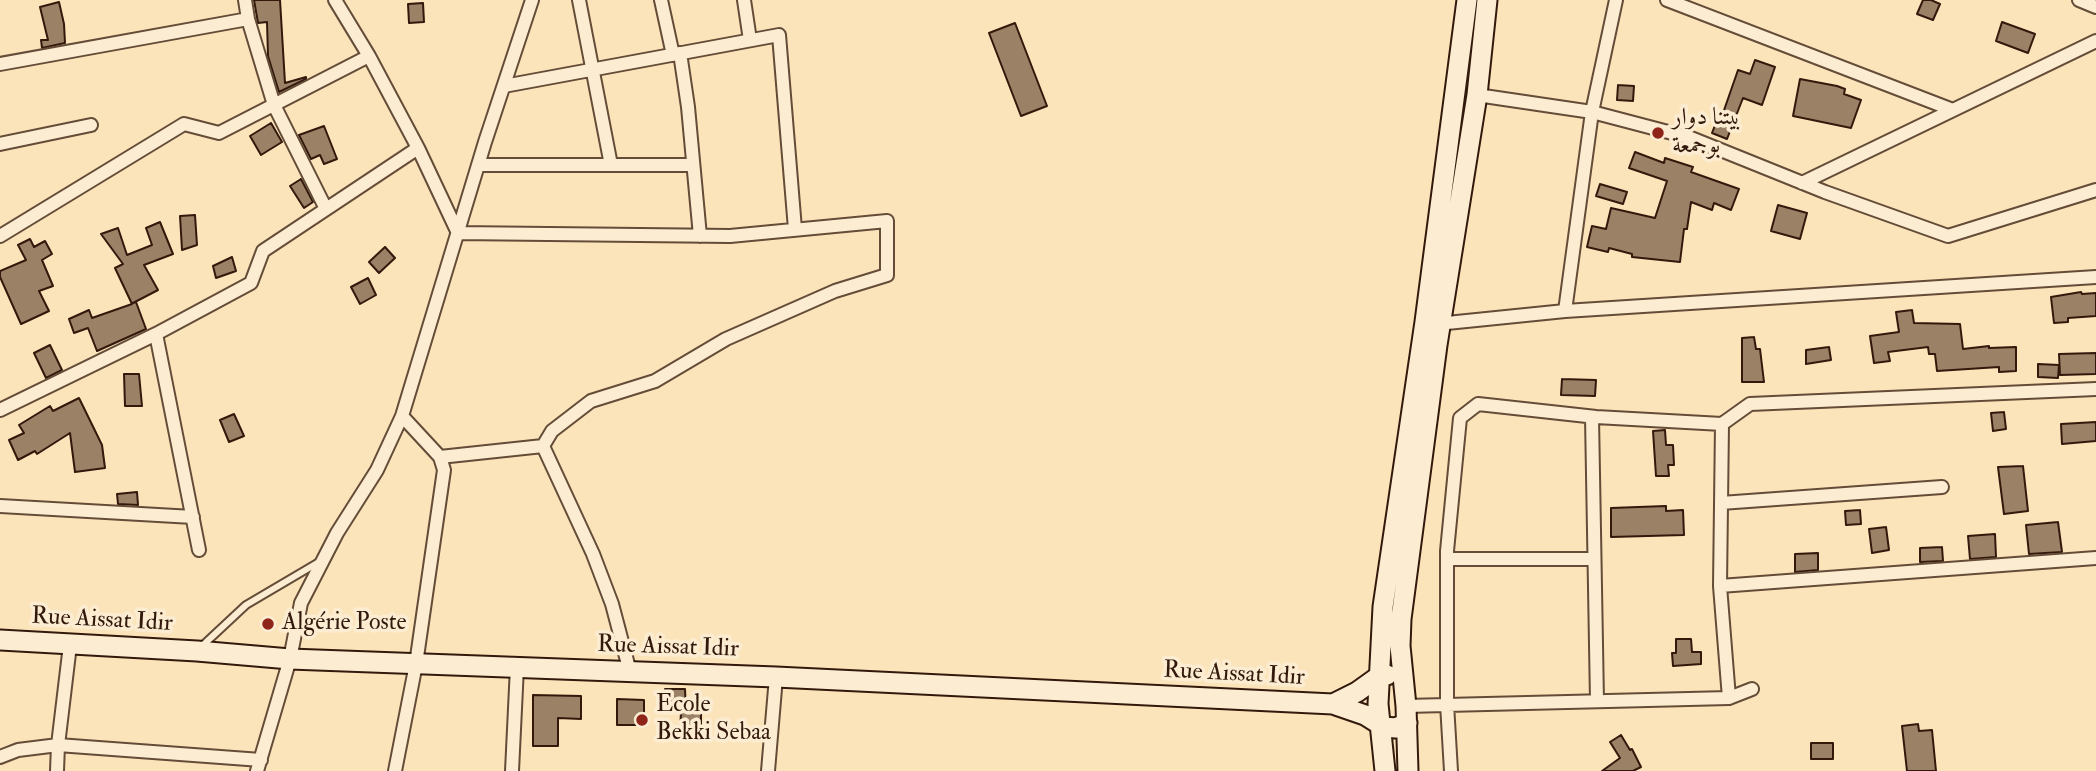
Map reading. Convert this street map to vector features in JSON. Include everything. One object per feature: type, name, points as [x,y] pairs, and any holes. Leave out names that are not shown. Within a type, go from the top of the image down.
[{"type":"main road","points":[[1408,771],[1407,714],[1400,646],[1401,619],[1466,0]]},
{"type":"main road","points":[[1385,771],[1378,677],[1383,607],[1432,325],[1478,95],[1487,0]]},
{"type":"main road","name":"Rue Aissat Idir","points":[[0,640],[290,659],[776,677],[1333,704]]},
{"type":"main road","points":[[1333,704],[1378,677],[1394,675],[1404,679]]},
{"type":"main road","points":[[1333,704],[1364,715],[1380,725],[1396,728],[1407,714]]},
{"type":"street","points":[[245,0],[248,19],[274,105],[326,209]]},
{"type":"street","points":[[335,0],[369,56],[418,148],[458,233]]},
{"type":"street","points":[[0,757],[18,750],[58,745],[259,766],[290,659],[301,603],[337,533],[377,470],[402,416],[478,165],[532,0]]},
{"type":"street","points":[[579,0],[611,165]]},
{"type":"street","points":[[662,0],[688,107],[700,236]]},
{"type":"street","points":[[744,0],[750,40]]},
{"type":"street","points":[[1565,311],[1592,112],[1616,0]]},
{"type":"street","points":[[1667,0],[1953,110]]},
{"type":"street","points":[[2079,0],[2096,7]]},
{"type":"street","points":[[0,64],[248,19]]},
{"type":"street","points":[[504,86],[779,35],[795,229]]},
{"type":"street","points":[[1802,183],[2096,41]]},
{"type":"street","points":[[0,236],[184,124],[219,133],[369,56]]},
{"type":"street","points":[[1478,95],[1592,112],[1691,138],[1802,183],[1948,236],[2096,190]]},
{"type":"street","points":[[0,144],[91,125]]},
{"type":"street","points":[[0,410],[156,334],[251,283],[264,251],[418,148]]},
{"type":"street","points":[[478,165],[693,165]]},
{"type":"street","points":[[458,233],[730,236],[887,220],[887,275],[835,291],[726,339],[655,381],[591,401],[552,431],[543,446]]},
{"type":"street","points":[[1432,325],[1565,311],[2096,277]]},
{"type":"street","points":[[156,334],[199,551]]},
{"type":"street","points":[[1451,771],[1447,704],[1448,559],[1460,418],[1478,404],[1592,416],[1722,424],[1750,404],[2096,388]]},
{"type":"street","points":[[395,771],[416,664],[444,470],[440,457],[402,416]]},
{"type":"street","points":[[1592,416],[1597,701]]},
{"type":"street","points":[[1722,424],[1720,586],[1729,698]]},
{"type":"street","points":[[440,457],[543,446]]},
{"type":"street","points":[[543,446],[593,554],[612,604],[630,672]]},
{"type":"street","points":[[1721,503],[1942,487]]},
{"type":"street","points":[[0,506],[193,517]]},
{"type":"street","points":[[1720,586],[2096,558]]},
{"type":"street","points":[[1448,559],[1594,559]]},
{"type":"street","points":[[57,771],[70,645]]},
{"type":"street","points":[[512,771],[517,667]]},
{"type":"street","points":[[768,771],[776,677]]},
{"type":"street","points":[[1407,714],[1447,704],[1729,698],[1752,689]]},
{"type":"lane","points":[[197,651],[246,605],[323,559]]},
{"type":"building","points":[[254,0],[280,0],[285,83],[306,77],[279,92],[268,56],[267,22],[258,23]]},
{"type":"building","points":[[1923,0],[1940,4],[1933,20],[1917,14]]},
{"type":"building","points":[[59,2],[65,43],[42,48],[41,40],[48,40],[40,7]]},
{"type":"building","points":[[423,3],[424,22],[409,23],[408,4]]},
{"type":"building","points":[[2002,22],[2035,34],[2028,53],[1996,41]]},
{"type":"building","points":[[1015,23],[1047,106],[1021,116],[989,33]]},
{"type":"building","points":[[1755,60],[1775,67],[1762,105],[1743,98],[1727,139],[1712,133],[1719,115],[1722,116],[1738,70],[1750,74]]},
{"type":"building","points":[[1800,79],[1837,86],[1845,89],[1844,94],[1861,100],[1851,128],[1793,116]]},
{"type":"building","points":[[1618,85],[1634,86],[1633,101],[1617,100]]},
{"type":"building","points":[[271,123],[282,142],[261,155],[250,136]]},
{"type":"building","points":[[324,126],[337,159],[324,164],[320,155],[311,159],[299,135]]},
{"type":"building","points":[[1635,152],[1664,163],[1665,158],[1693,167],[1691,172],[1739,189],[1731,210],[1714,203],[1712,210],[1691,202],[1680,262],[1632,257],[1632,254],[1609,248],[1608,252],[1587,247],[1592,226],[1606,229],[1611,208],[1655,218],[1667,181],[1629,168]]},
{"type":"building","points":[[301,179],[313,202],[304,208],[290,186]]},
{"type":"building","points":[[1600,184],[1627,192],[1623,204],[1596,196]]},
{"type":"building","points":[[1778,205],[1807,213],[1800,239],[1771,231]]},
{"type":"building","points":[[195,215],[197,245],[182,250],[180,216]]},
{"type":"building","points":[[160,222],[173,254],[144,265],[158,290],[133,303],[136,302],[146,329],[97,351],[88,328],[74,333],[69,319],[89,310],[92,318],[132,304],[115,268],[123,264],[101,234],[118,228],[127,255],[152,245],[146,228]]},
{"type":"building","points":[[30,239],[34,247],[45,241],[52,254],[42,260],[53,286],[39,291],[49,311],[21,324],[0,277],[0,271],[26,260],[18,245]]},
{"type":"building","points":[[385,247],[395,258],[379,273],[369,262]]},
{"type":"building","points":[[232,257],[236,271],[216,278],[213,266]]},
{"type":"building","points":[[368,278],[376,295],[360,304],[351,287]]},
{"type":"building","points":[[2081,292],[2096,293],[2096,316],[2068,318],[2068,322],[2054,323],[2051,297]]},
{"type":"building","points":[[1912,310],[1914,323],[1960,324],[1963,349],[2016,347],[2016,371],[1999,372],[1999,367],[1937,371],[1935,354],[1929,354],[1928,347],[1888,352],[1890,361],[1874,363],[1870,336],[1899,332],[1896,312]]},
{"type":"building","points":[[1754,337],[1756,349],[1760,349],[1764,382],[1742,382],[1742,338]]},
{"type":"building","points":[[50,345],[62,370],[46,378],[34,353]]},
{"type":"building","points":[[1829,347],[1831,360],[1806,364],[1806,350]]},
{"type":"building","points":[[2096,353],[2096,374],[2060,375],[2059,354]]},
{"type":"building","points":[[2038,364],[2059,365],[2058,378],[2038,377]]},
{"type":"building","points":[[124,374],[139,374],[142,406],[125,406]]},
{"type":"building","points":[[1562,379],[1596,380],[1595,396],[1561,395]]},
{"type":"building","points":[[79,398],[102,445],[105,468],[75,472],[70,433],[37,454],[35,451],[18,460],[9,440],[24,433],[19,425],[50,406],[53,411]]},
{"type":"building","points":[[2004,412],[2006,429],[1993,431],[1991,413]]},
{"type":"building","points":[[234,414],[244,436],[229,442],[220,420]]},
{"type":"building","points":[[2096,422],[2096,441],[2062,444],[2061,424]]},
{"type":"building","points":[[1665,430],[1666,445],[1673,445],[1674,465],[1668,465],[1669,476],[1656,476],[1653,431]]},
{"type":"building","points":[[2023,466],[2028,511],[2004,514],[1998,467]]},
{"type":"building","points":[[137,492],[138,505],[118,504],[117,494]]},
{"type":"building","points":[[1666,506],[1666,511],[1683,510],[1684,535],[1611,537],[1611,508]]},
{"type":"building","points":[[1860,510],[1861,524],[1846,525],[1845,511]]},
{"type":"building","points":[[2058,522],[2062,552],[2029,554],[2026,525]]},
{"type":"building","points":[[1886,527],[1889,550],[1872,553],[1869,529]]},
{"type":"building","points":[[1995,534],[1996,557],[1970,559],[1968,536]]},
{"type":"building","points":[[1942,547],[1943,561],[1920,562],[1920,548]]},
{"type":"building","points":[[1818,553],[1818,570],[1795,572],[1795,554]]},
{"type":"building","points":[[1676,639],[1691,639],[1692,652],[1701,652],[1701,664],[1673,666],[1672,653],[1676,653]]},
{"type":"building","points":[[665,689],[685,689],[686,710],[701,710],[701,733],[680,731],[681,712],[664,711]]},
{"type":"building","points":[[533,695],[581,696],[581,719],[558,718],[558,746],[533,746]]},
{"type":"building","points":[[617,699],[644,700],[644,725],[617,725]]},
{"type":"building","points":[[1918,724],[1919,731],[1932,730],[1936,771],[1907,771],[1902,726]]},
{"type":"building","points":[[1621,735],[1641,767],[1633,771],[1602,771],[1620,758],[1610,742]]},
{"type":"building","points":[[1811,743],[1833,743],[1833,759],[1811,759]]},
{"type":"place","name":"بيتنا دوار بوجمعة","points":[[1658,133]]},
{"type":"place","name":"Algérie Poste","points":[[268,624]]},
{"type":"place","name":"Ecole Bekki Sebaa","points":[[642,720]]}]
